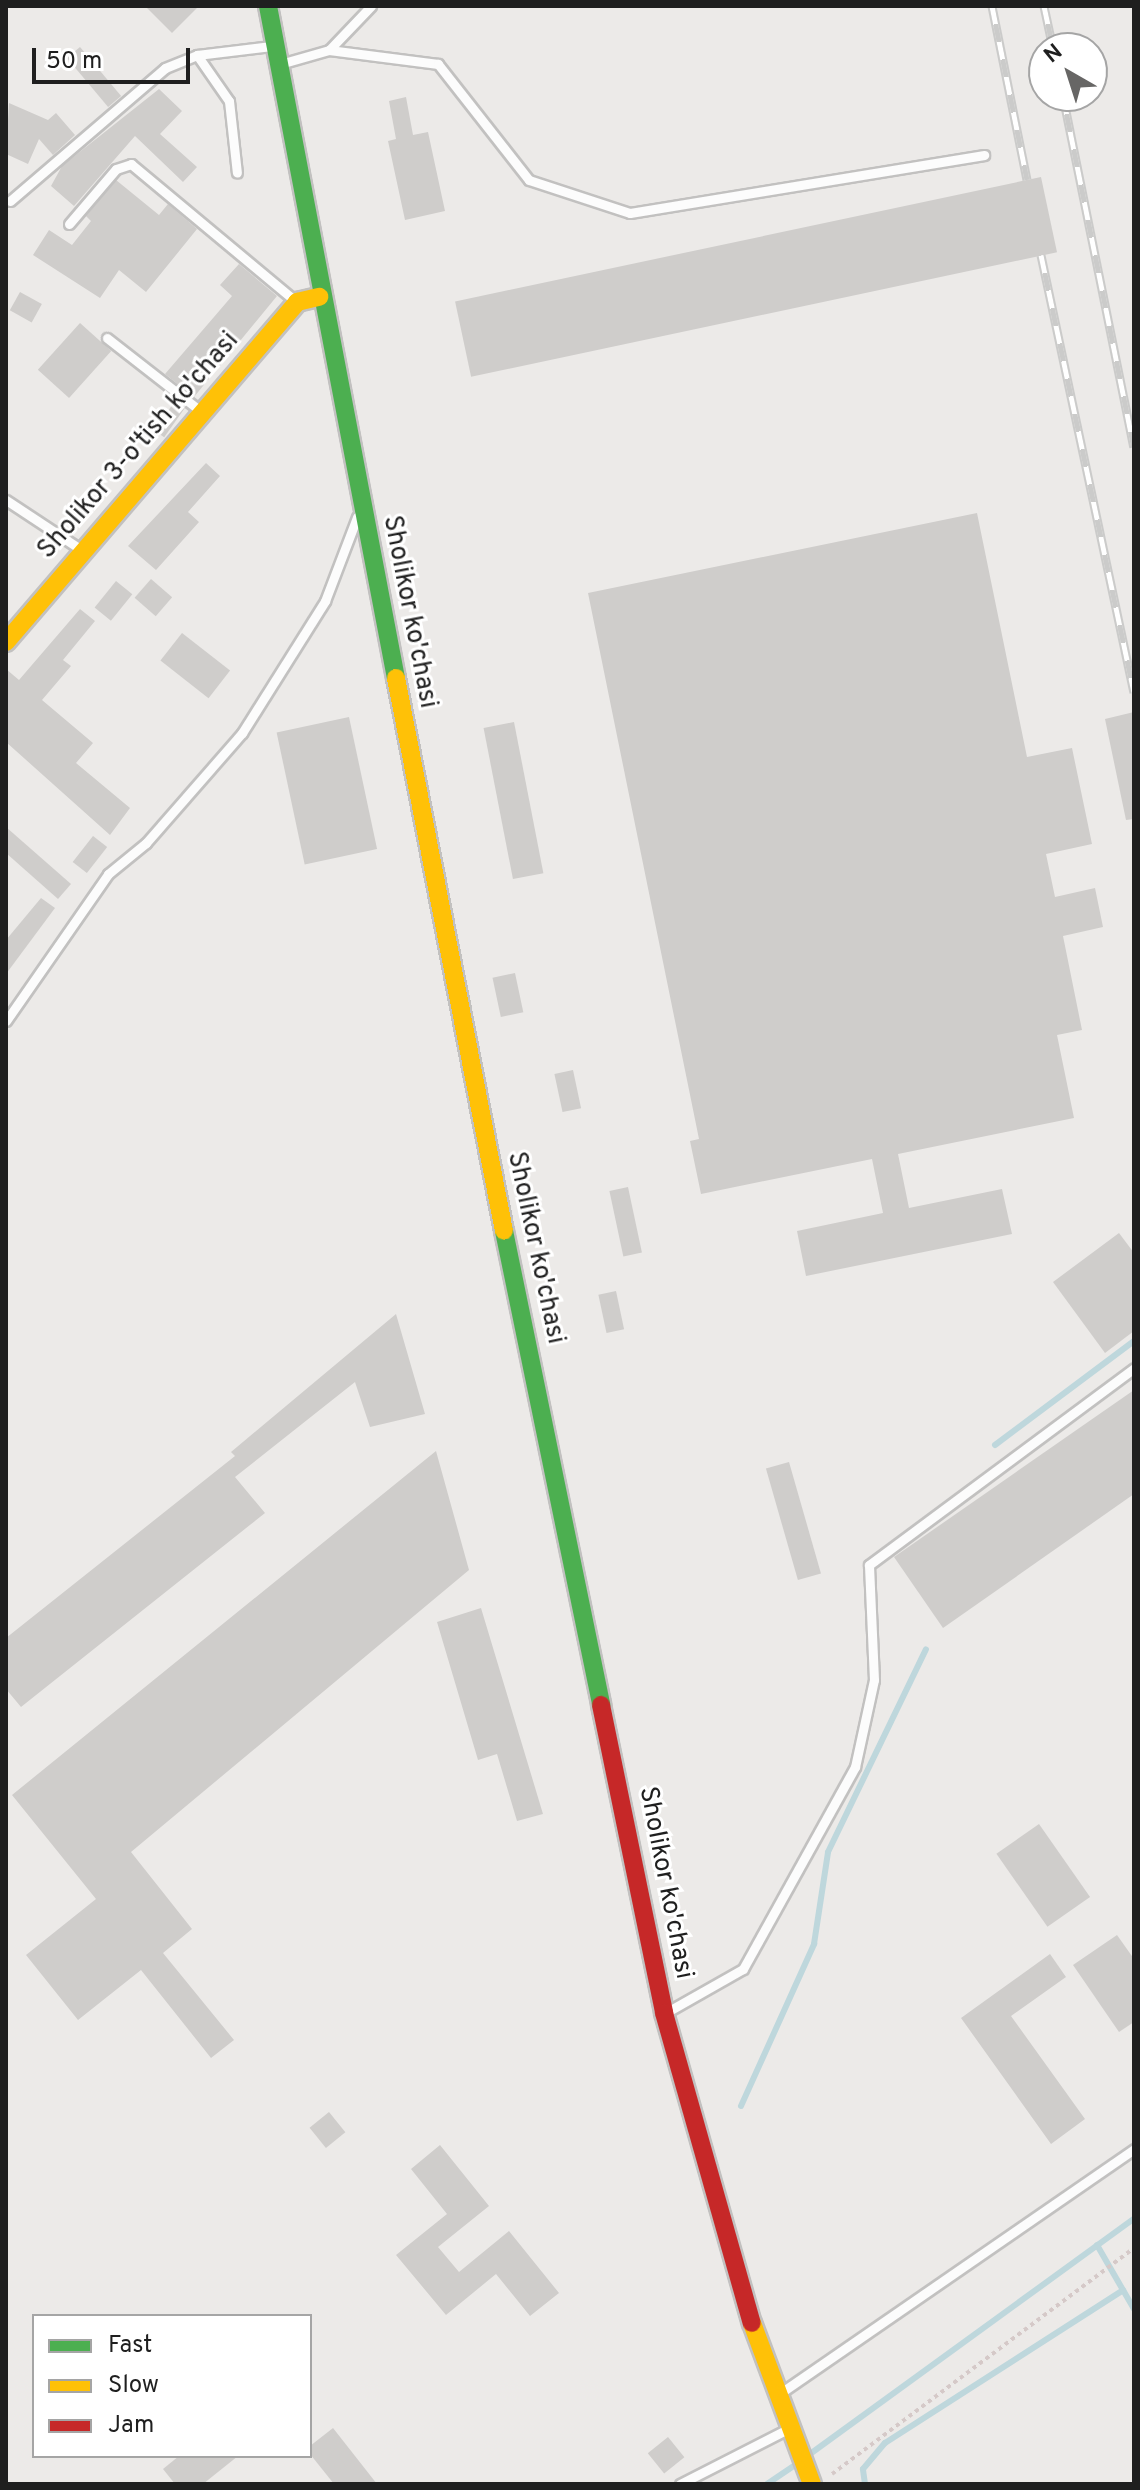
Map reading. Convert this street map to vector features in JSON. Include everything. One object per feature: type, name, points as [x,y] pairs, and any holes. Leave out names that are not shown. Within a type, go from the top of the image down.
[{"type":"street","name":"Sholikor ko'chasi","points":[[268,6],[319,297],[664,2013],[705,2172],[776,2396],[805,2468]]},
{"type":"street","points":[[297,302],[319,297]]},
{"type":"street","name":"Sholikor 3-o'tish ko'chasi","points":[[6,642],[297,302]]},
{"type":"lane","points":[[329,50],[371,6]]},
{"type":"lane","points":[[10,201],[140,87],[197,55],[275,46]]},
{"type":"lane","points":[[278,65],[329,50],[438,64],[529,180],[630,213],[984,155]]},
{"type":"lane","points":[[197,55],[229,101],[237,173]]},
{"type":"lane","points":[[69,224],[116,169],[131,164],[297,302]]},
{"type":"lane","points":[[107,338],[202,412]]},
{"type":"lane","points":[[6,500],[83,551]]},
{"type":"lane","points":[[6,1021],[108,874],[146,843],[242,733],[325,601],[361,506]]},
{"type":"lane","points":[[664,2013],[743,1969],[855,1767],[874,1680],[869,1565],[1134,1368]]},
{"type":"lane","points":[[776,2396],[1134,2149]]},
{"type":"lane","points":[[680,2484],[788,2429]]},
{"type":"path","points":[[821,2484],[859,2448],[1134,2248]]},
{"type":"building","points":[[145,6],[199,6],[172,33]]},
{"type":"building","points":[[80,47],[121,96],[108,107],[67,58]]},
{"type":"building","points":[[159,89],[182,111],[160,134],[197,167],[183,182],[135,136],[74,206],[51,186],[62,166]]},
{"type":"building","points":[[406,97],[413,135],[428,132],[445,211],[405,220],[388,141],[396,139],[389,101]]},
{"type":"building","points":[[9,103],[48,120],[56,113],[75,135],[53,155],[39,139],[28,164],[6,154]]},
{"type":"building","points":[[1041,177],[1057,252],[471,377],[455,302]]},
{"type":"building","points":[[116,180],[159,215],[168,204],[197,229],[146,292],[119,270],[100,298],[33,255],[49,230],[72,245],[91,221],[86,216]]},
{"type":"building","points":[[239,264],[277,296],[194,397],[165,374],[232,296],[220,285]]},
{"type":"building","points":[[20,292],[42,304],[32,322],[10,310]]},
{"type":"building","points":[[80,323],[111,351],[69,398],[38,370]]},
{"type":"building","points":[[175,401],[185,408],[164,437],[154,430]]},
{"type":"building","points":[[206,463],[220,476],[188,512],[199,522],[156,570],[128,546]]},
{"type":"building","points":[[977,513],[1027,757],[1072,748],[1092,844],[1046,854],[1055,897],[1095,888],[1103,927],[1063,936],[1082,1030],[1057,1035],[1074,1118],[898,1154],[909,1208],[1002,1189],[1012,1234],[806,1276],[797,1231],[883,1213],[872,1159],[701,1194],[690,1141],[699,1139],[588,593]]},
{"type":"building","points":[[151,579],[172,597],[156,616],[135,598]]},
{"type":"building","points":[[116,581],[132,594],[111,621],[95,607]]},
{"type":"building","points":[[80,609],[95,621],[63,660],[71,666],[42,700],[93,743],[76,763],[130,808],[110,835],[6,742],[6,669],[19,680]]},
{"type":"building","points":[[182,633],[230,671],[209,698],[160,661]]},
{"type":"building","points":[[1134,712],[1134,819],[1126,820],[1105,719]]},
{"type":"building","points":[[349,717],[377,849],[305,864],[277,732]]},
{"type":"building","points":[[514,722],[543,873],[513,879],[484,728]]},
{"type":"building","points":[[6,827],[71,884],[58,899],[6,853]]},
{"type":"building","points":[[93,836],[107,847],[87,873],[73,862]]},
{"type":"building","points":[[41,898],[55,908],[6,974],[6,940]]},
{"type":"building","points":[[515,973],[523,1012],[501,1017],[493,978]]},
{"type":"building","points":[[573,1070],[581,1108],[563,1112],[554,1074]]},
{"type":"building","points":[[628,1187],[642,1253],[623,1256],[609,1191]]},
{"type":"building","points":[[1119,1233],[1134,1253],[1134,1331],[1105,1353],[1053,1282]]},
{"type":"building","points":[[616,1291],[624,1329],[607,1333],[598,1295]]},
{"type":"building","points":[[396,1314],[425,1414],[370,1427],[355,1382],[235,1477],[265,1513],[21,1707],[6,1689],[6,1638],[235,1456],[231,1452]]},
{"type":"building","points":[[1134,1390],[1134,1494],[943,1628],[894,1557]]},
{"type":"building","points":[[436,1451],[469,1570],[131,1852],[192,1929],[163,1953],[234,2040],[211,2058],[141,1970],[78,2020],[26,1955],[96,1899],[12,1795]]},
{"type":"building","points":[[789,1462],[821,1574],[798,1580],[766,1469]]},
{"type":"building","points":[[481,1608],[543,1814],[517,1821],[497,1754],[478,1760],[437,1622]]},
{"type":"building","points":[[1039,1824],[1090,1897],[1047,1927],[996,1854]]},
{"type":"building","points":[[1117,1935],[1134,1959],[1134,2022],[1119,2032],[1073,1965]]},
{"type":"building","points":[[1050,1954],[1066,1977],[1011,2016],[1085,2119],[1051,2144],[961,2018]]},
{"type":"building","points":[[329,2112],[345,2132],[326,2148],[310,2128]]},
{"type":"building","points":[[440,2145],[489,2206],[438,2247],[459,2272],[509,2231],[559,2293],[530,2316],[496,2274],[446,2315],[396,2255],[447,2214],[411,2169]]},
{"type":"building","points":[[333,2428],[377,2484],[334,2484],[312,2456],[312,2444]]},
{"type":"building","points":[[668,2437],[684,2457],[664,2474],[648,2453]]},
{"type":"building","points":[[177,2458],[236,2458],[203,2484],[175,2484],[163,2469]]},
{"type":"waterway","points":[[995,1445],[1134,1341]]},
{"type":"waterway","points":[[741,2106],[814,1944],[828,1852],[926,1649]]},
{"type":"waterway","points":[[810,2454],[1134,2219]]},
{"type":"waterway","points":[[1097,2245],[1134,2309]]},
{"type":"waterway","points":[[865,2484],[863,2469],[885,2443],[1123,2290]]},
{"type":"waterway","points":[[767,2484],[798,2463]]},
{"type":"railway","points":[[992,6],[1027,180]]},
{"type":"railway","points":[[1044,6],[1050,32]]},
{"type":"railway","points":[[1066,112],[1134,447]]},
{"type":"railway","points":[[1041,255],[1134,692]]},
{"type":"traffic: fast","points":[[268,6],[396,678]]},
{"type":"traffic: fast","points":[[504,1231],[601,1705]]},
{"type":"traffic: slow","points":[[6,642],[297,302],[319,297]]},
{"type":"traffic: slow","points":[[396,678],[504,1231]]},
{"type":"traffic: slow","points":[[752,2323],[812,2484]]},
{"type":"traffic: jam","points":[[601,1705],[664,2013],[752,2323]]}]
